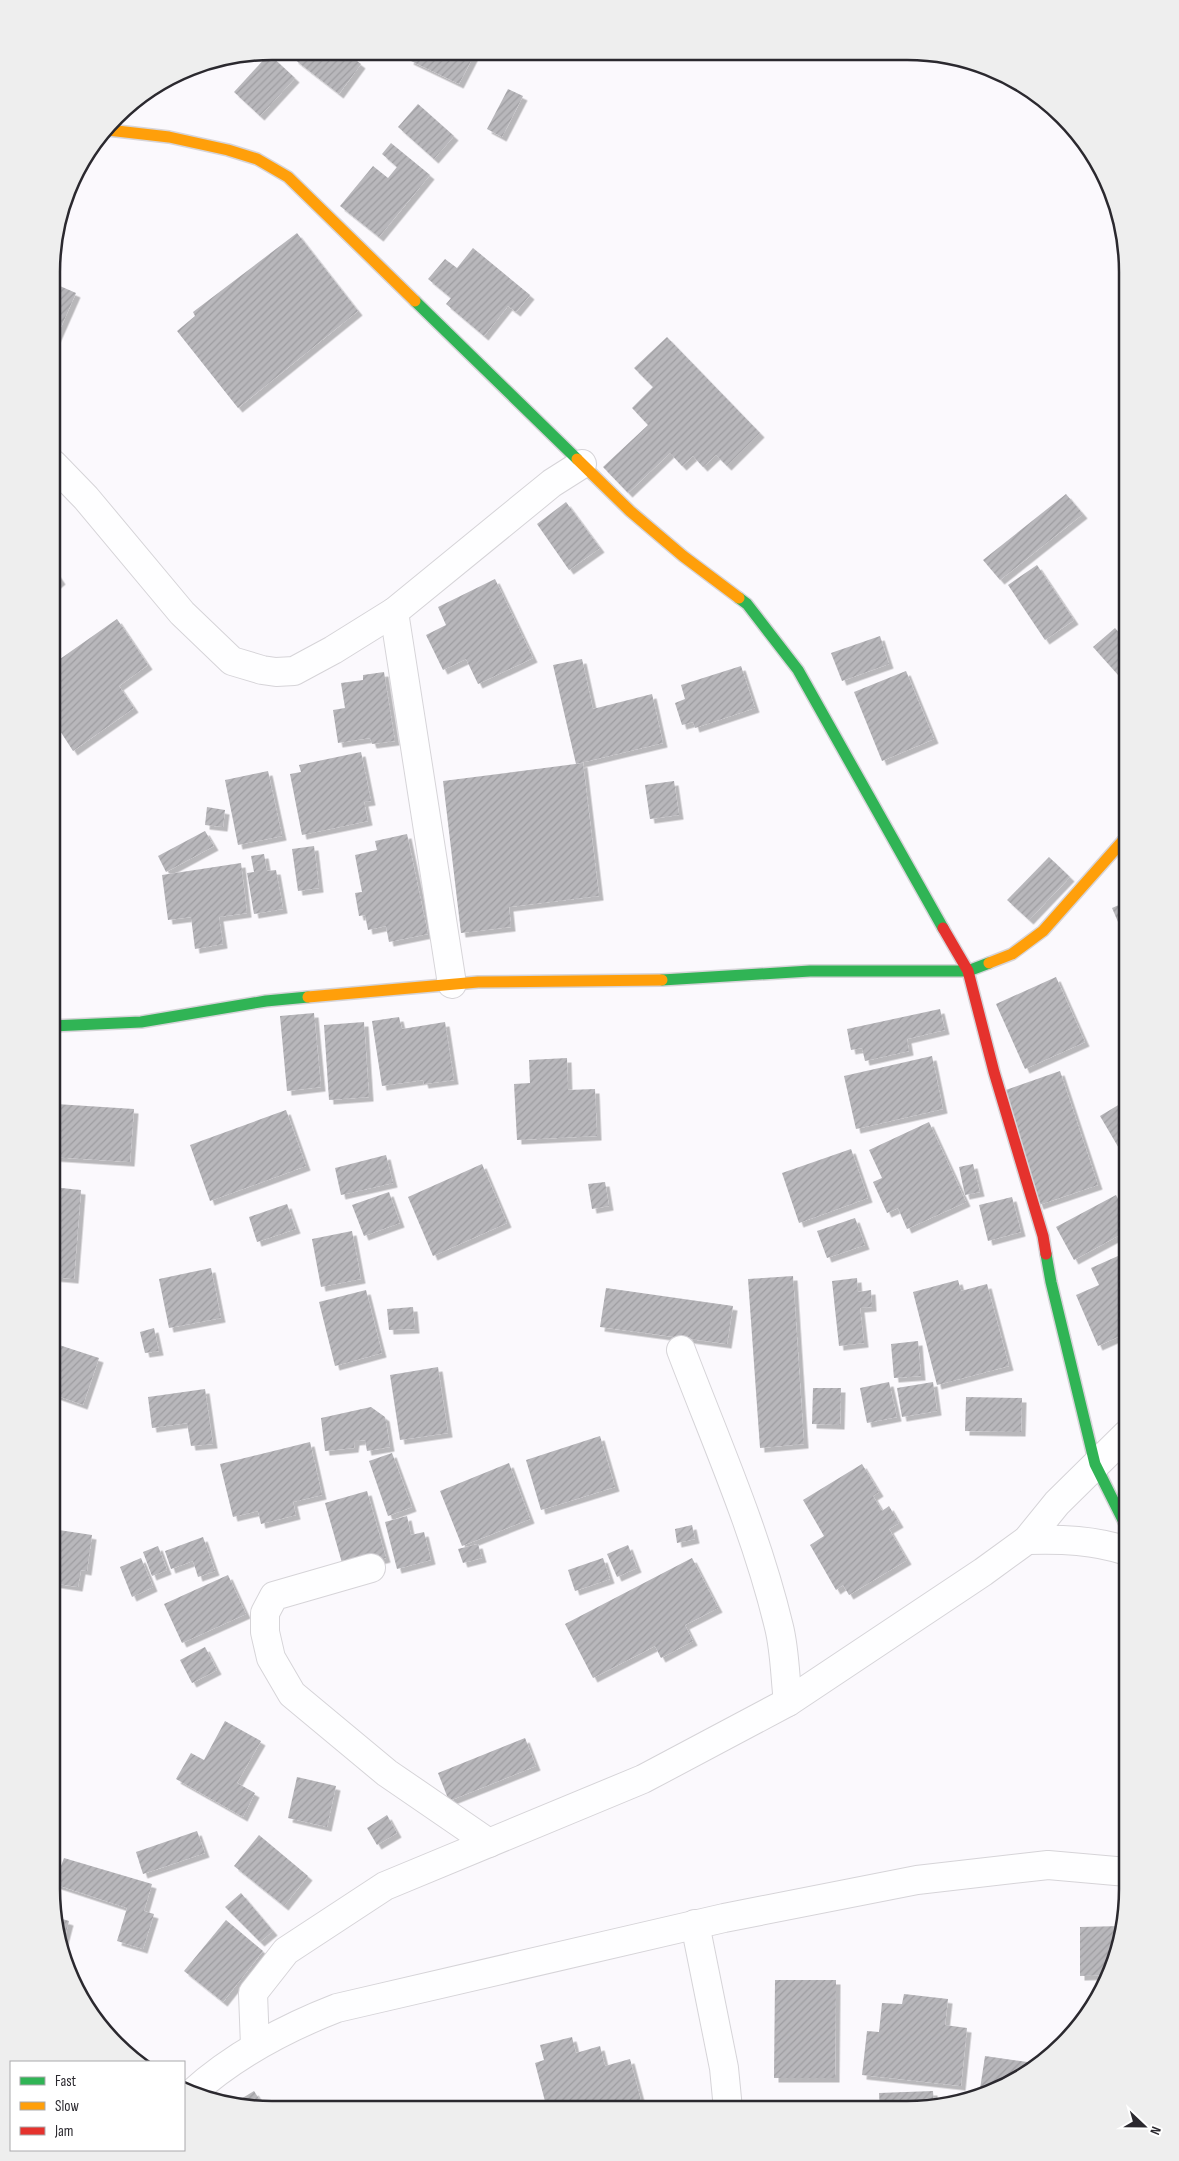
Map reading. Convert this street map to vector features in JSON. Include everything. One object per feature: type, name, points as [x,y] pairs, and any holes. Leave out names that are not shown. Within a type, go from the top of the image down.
[{"type":"street","points":[[114,131],[169,137],[228,150],[257,159],[288,177],[630,512],[683,556],[747,604],[798,670],[968,971],[994,1072],[1043,1236],[1051,1282],[1095,1464],[1119,1512]]},
{"type":"street","points":[[60,471],[86,498],[182,613],[232,661],[262,670],[294,670],[333,650],[394,612],[552,483],[582,464]]},
{"type":"street","points":[[394,612],[452,984]]},
{"type":"street","points":[[60,1026],[141,1022],[266,1002],[452,984],[657,980],[810,971],[968,971],[1012,954],[1043,932],[1119,845]]},
{"type":"street","points":[[681,1350],[715,1440],[734,1481],[760,1558],[780,1629],[788,1702]]},
{"type":"street","points":[[255,2046],[254,1993],[286,1951],[385,1886],[643,1779],[788,1702],[983,1572],[1027,1540],[1058,1503],[1119,1442]]},
{"type":"street","points":[[1027,1540],[1072,1540],[1105,1544],[1119,1548]]},
{"type":"street","points":[[371,1568],[274,1596],[265,1613],[265,1632],[271,1658],[292,1694],[387,1773],[489,1843]]},
{"type":"street","points":[[198,2088],[212,2075],[255,2046],[300,2022],[336,2008],[695,1924],[917,1880],[1048,1865],[1119,1871]]},
{"type":"street","points":[[695,1924],[724,2068],[727,2101]]},
{"type":"building","points":[[263,60],[276,60],[295,78],[260,116],[234,92]]},
{"type":"building","points":[[295,60],[356,60],[361,64],[339,94]]},
{"type":"building","points":[[409,60],[471,60],[459,84]]},
{"type":"building","points":[[508,89],[523,96],[502,137],[487,129]]},
{"type":"building","points":[[418,104],[454,136],[434,159],[398,127]]},
{"type":"building","points":[[391,143],[430,175],[379,237],[340,206],[373,166],[388,178],[397,167],[382,154]]},
{"type":"building","points":[[297,233],[358,311],[238,408],[177,331],[195,316],[193,312]]},
{"type":"building","points":[[473,248],[530,295],[516,312],[508,306],[484,336],[446,304],[451,298],[428,279],[445,259],[457,268]]},
{"type":"building","points":[[60,286],[76,293],[60,329]]},
{"type":"building","points":[[667,337],[760,433],[727,466],[716,455],[703,467],[693,456],[682,466],[670,453],[628,493],[603,467],[648,425],[632,408],[653,387],[634,368]]},
{"type":"building","points":[[1066,494],[1083,514],[1000,580],[983,560]]},
{"type":"building","points":[[566,502],[600,548],[569,570],[537,524]]},
{"type":"building","points":[[1037,565],[1074,620],[1045,640],[1008,585]]},
{"type":"building","points":[[495,579],[533,658],[478,684],[466,659],[443,670],[426,635],[446,625],[438,607]]},
{"type":"building","points":[[117,619],[148,665],[119,686],[134,708],[73,751],[60,731],[60,659]]},
{"type":"building","points":[[1115,628],[1119,633],[1119,676],[1093,647]]},
{"type":"building","points":[[880,636],[889,664],[842,681],[831,653]]},
{"type":"building","points":[[582,659],[593,709],[652,694],[663,743],[576,764],[553,665]]},
{"type":"building","points":[[741,666],[755,708],[695,728],[693,722],[682,725],[675,703],[685,699],[681,685]]},
{"type":"building","points":[[906,671],[934,739],[882,761],[854,692]]},
{"type":"building","points":[[384,672],[395,741],[372,744],[370,738],[338,743],[333,710],[345,708],[341,683],[363,680],[363,675]]},
{"type":"building","points":[[361,752],[371,801],[364,802],[368,821],[302,835],[290,774],[301,772],[299,765]]},
{"type":"building","points":[[583,763],[599,896],[509,907],[511,927],[461,933],[443,781]]},
{"type":"building","points":[[268,771],[282,836],[238,845],[225,780]]},
{"type":"building","points":[[674,781],[679,815],[650,819],[645,785]]},
{"type":"building","points":[[207,807],[225,810],[223,827],[205,825]]},
{"type":"building","points":[[205,831],[214,846],[166,872],[158,856]]},
{"type":"building","points":[[407,834],[428,934],[389,942],[386,926],[368,930],[365,915],[359,916],[355,893],[362,892],[355,855],[377,850],[375,841]]},
{"type":"building","points":[[314,846],[319,888],[298,891],[292,849]]},
{"type":"building","points":[[264,854],[267,871],[276,870],[283,909],[254,914],[247,873],[254,872],[251,856]]},
{"type":"building","points":[[1049,857],[1070,877],[1029,920],[1007,900]]},
{"type":"building","points":[[241,863],[247,913],[219,917],[223,944],[195,949],[191,917],[168,920],[162,875]]},
{"type":"building","points":[[1119,905],[1119,924],[1112,908]]},
{"type":"building","points":[[1056,977],[1085,1042],[1025,1069],[996,1004]]},
{"type":"building","points":[[940,1009],[945,1030],[907,1039],[909,1051],[865,1061],[862,1048],[851,1050],[847,1029]]},
{"type":"building","points":[[314,1013],[321,1087],[287,1091],[280,1016]]},
{"type":"building","points":[[399,1017],[402,1029],[445,1022],[454,1080],[424,1084],[423,1080],[382,1086],[372,1021]]},
{"type":"building","points":[[364,1022],[369,1097],[329,1100],[324,1025]]},
{"type":"building","points":[[932,1056],[943,1109],[856,1129],[844,1076]]},
{"type":"building","points":[[567,1058],[568,1090],[595,1089],[597,1136],[517,1140],[514,1084],[530,1083],[529,1060]]},
{"type":"building","points":[[1060,1071],[1098,1185],[1039,1205],[1000,1092]]},
{"type":"building","points":[[60,1104],[134,1109],[130,1162],[60,1158]]},
{"type":"building","points":[[1119,1105],[1119,1148],[1100,1116]]},
{"type":"building","points":[[286,1110],[306,1166],[210,1201],[190,1145]]},
{"type":"building","points":[[929,1122],[966,1202],[907,1229],[898,1208],[887,1213],[873,1182],[882,1178],[869,1150]]},
{"type":"building","points":[[851,1149],[868,1198],[799,1223],[782,1173]]},
{"type":"building","points":[[386,1155],[393,1183],[341,1195],[335,1168]]},
{"type":"building","points":[[482,1164],[507,1223],[433,1256],[408,1197]]},
{"type":"building","points":[[973,1164],[980,1192],[965,1195],[959,1167]]},
{"type":"building","points":[[605,1182],[609,1206],[592,1209],[588,1184]]},
{"type":"building","points":[[60,1188],[81,1190],[74,1279],[60,1278]]},
{"type":"building","points":[[389,1192],[400,1223],[364,1236],[352,1205]]},
{"type":"building","points":[[1116,1195],[1119,1201],[1119,1235],[1074,1260],[1056,1227]]},
{"type":"building","points":[[1012,1197],[1021,1232],[988,1241],[979,1205]]},
{"type":"building","points":[[287,1204],[296,1229],[257,1242],[249,1217]]},
{"type":"building","points":[[855,1218],[865,1245],[827,1258],[817,1231]]},
{"type":"building","points":[[352,1231],[361,1279],[321,1287],[312,1239]]},
{"type":"building","points":[[1119,1256],[1119,1336],[1098,1346],[1076,1295],[1099,1285],[1091,1268]]},
{"type":"building","points":[[211,1268],[221,1318],[169,1328],[159,1279]]},
{"type":"building","points":[[793,1276],[804,1444],[760,1448],[748,1279]]},
{"type":"building","points":[[857,1278],[858,1292],[871,1290],[872,1307],[860,1308],[864,1343],[839,1346],[832,1281]]},
{"type":"building","points":[[958,1280],[961,1291],[987,1284],[1009,1366],[937,1385],[913,1292]]},
{"type":"building","points":[[606,1288],[733,1306],[727,1344],[600,1327]]},
{"type":"building","points":[[366,1290],[382,1353],[335,1366],[319,1302]]},
{"type":"building","points":[[413,1307],[415,1329],[389,1330],[387,1309]]},
{"type":"building","points":[[154,1328],[159,1351],[145,1353],[140,1332]]},
{"type":"building","points":[[918,1341],[921,1376],[894,1378],[891,1344]]},
{"type":"building","points":[[60,1345],[99,1358],[83,1405],[60,1397]]},
{"type":"building","points":[[438,1367],[448,1433],[400,1440],[390,1375]]},
{"type":"building","points":[[889,1382],[897,1417],[867,1423],[860,1388]]},
{"type":"building","points":[[933,1382],[937,1411],[902,1417],[897,1388]]},
{"type":"building","points":[[813,1388],[841,1388],[840,1425],[812,1424]]},
{"type":"building","points":[[205,1389],[213,1444],[191,1446],[187,1423],[152,1428],[148,1397]]},
{"type":"building","points":[[966,1397],[1022,1398],[1021,1432],[965,1431]]},
{"type":"building","points":[[371,1407],[385,1417],[390,1447],[367,1451],[365,1440],[355,1441],[354,1448],[325,1451],[321,1418]]},
{"type":"building","points":[[600,1436],[615,1487],[541,1510],[526,1460]]},
{"type":"building","points":[[310,1442],[322,1495],[293,1502],[296,1515],[261,1524],[258,1511],[233,1517],[220,1464]]},
{"type":"building","points":[[392,1453],[412,1507],[388,1516],[369,1461]]},
{"type":"building","points":[[509,1463],[530,1519],[462,1546],[440,1491]]},
{"type":"building","points":[[862,1464],[879,1492],[873,1496],[882,1511],[889,1506],[899,1523],[889,1529],[907,1560],[849,1595],[843,1585],[836,1590],[810,1545],[824,1536],[803,1500]]},
{"type":"building","points":[[367,1491],[386,1558],[344,1570],[325,1503]]},
{"type":"building","points":[[407,1516],[411,1535],[424,1532],[431,1560],[397,1569],[385,1522]]},
{"type":"building","points":[[692,1525],[695,1539],[677,1543],[675,1529]]},
{"type":"building","points":[[60,1530],[92,1535],[87,1571],[81,1570],[78,1587],[60,1584]]},
{"type":"building","points":[[203,1537],[215,1571],[198,1577],[193,1561],[171,1569],[165,1551]]},
{"type":"building","points":[[478,1544],[482,1558],[463,1563],[458,1549]]},
{"type":"building","points":[[628,1545],[637,1568],[617,1577],[607,1554]]},
{"type":"building","points":[[158,1546],[167,1570],[152,1576],[143,1552]]},
{"type":"building","points":[[141,1558],[153,1587],[132,1597],[120,1567]]},
{"type":"building","points":[[603,1558],[610,1579],[575,1591],[568,1570]]},
{"type":"building","points":[[692,1558],[718,1608],[685,1625],[693,1641],[661,1658],[655,1646],[593,1678],[565,1624]]},
{"type":"building","points":[[228,1575],[246,1614],[182,1643],[164,1604]]},
{"type":"building","points":[[205,1647],[217,1670],[192,1683],[180,1660]]},
{"type":"building","points":[[225,1721],[261,1741],[237,1783],[255,1793],[243,1817],[176,1779],[191,1753],[204,1760]]},
{"type":"building","points":[[525,1738],[536,1766],[449,1801],[438,1773]]},
{"type":"building","points":[[297,1777],[336,1786],[327,1827],[288,1818]]},
{"type":"building","points":[[387,1815],[397,1833],[377,1845],[367,1828]]},
{"type":"building","points":[[197,1831],[205,1853],[143,1874],[136,1852]]},
{"type":"building","points":[[259,1835],[308,1876],[284,1906],[234,1866]]},
{"type":"building","points":[[64,1858],[152,1884],[144,1911],[154,1914],[143,1949],[117,1941],[127,1908],[60,1886],[60,1868]]},
{"type":"building","points":[[241,1893],[273,1931],[260,1942],[225,1907]]},
{"type":"building","points":[[62,1919],[69,1921],[65,1936]]},
{"type":"building","points":[[226,1920],[263,1951],[223,2002],[184,1971]]},
{"type":"building","points":[[1116,1926],[1108,1957],[1101,1975],[1080,1976],[1080,1927]]},
{"type":"building","points":[[775,1980],[836,1980],[835,2078],[774,2078]]},
{"type":"building","points":[[904,1994],[948,1999],[945,2025],[967,2028],[961,2086],[862,2075],[867,2031],[879,2032],[882,2003],[902,2004]]},
{"type":"building","points":[[572,2037],[576,2053],[600,2046],[605,2066],[630,2059],[641,2101],[545,2101],[535,2063],[544,2060],[540,2045]]},
{"type":"building","points":[[985,2056],[1029,2062],[1013,2073],[980,2088]]},
{"type":"building","points":[[254,2091],[260,2101],[258,2101],[241,2099]]},
{"type":"building","points":[[933,2091],[934,2099],[879,2101],[879,2093]]},
{"type":"traffic: fast","points":[[415,301],[577,459]]},
{"type":"traffic: fast","points":[[739,598],[747,604],[798,670],[943,928]]},
{"type":"traffic: fast","points":[[662,980],[810,971],[968,971],[989,963]]},
{"type":"traffic: fast","points":[[60,1026],[141,1022],[266,1001],[308,997]]},
{"type":"traffic: fast","points":[[1046,1254],[1095,1464],[1119,1512]]},
{"type":"traffic: slow","points":[[114,131],[169,137],[228,150],[257,159],[288,177],[415,301]]},
{"type":"traffic: slow","points":[[577,459],[630,511],[683,556],[739,598]]},
{"type":"traffic: slow","points":[[989,963],[1012,954],[1043,931],[1119,845]]},
{"type":"traffic: slow","points":[[308,997],[478,982],[662,980]]},
{"type":"traffic: jam","points":[[943,928],[968,971],[994,1072],[1043,1236],[1046,1254]]}]
